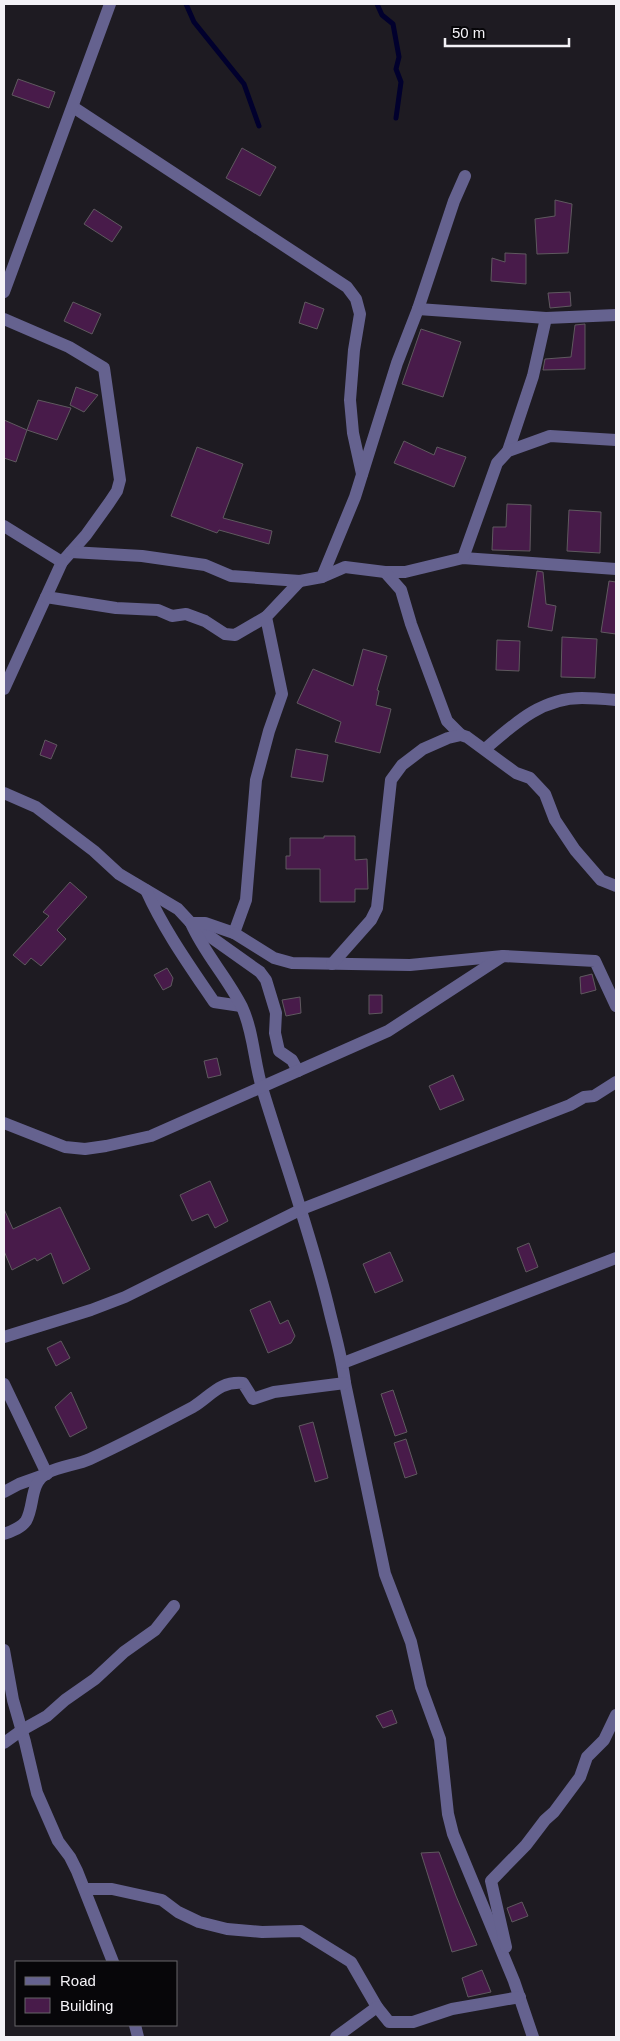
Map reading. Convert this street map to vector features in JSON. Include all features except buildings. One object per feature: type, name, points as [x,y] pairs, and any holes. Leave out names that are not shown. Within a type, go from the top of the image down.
[{"type":"street","points":[[4,292],[110,4]]},
{"type":"street","points":[[73,107],[346,287],[356,299],[360,314],[354,350],[350,400],[353,433],[362,474]]},
{"type":"street","points":[[322,577],[362,474],[396,363],[418,308],[454,201],[465,176]]},
{"type":"street","points":[[418,308],[546,318],[616,315]]},
{"type":"street","points":[[463,558],[497,463],[508,451],[533,376],[546,318]]},
{"type":"street","points":[[4,319],[69,347],[100,364],[105,370],[120,480],[117,491],[109,504],[86,535],[62,562],[4,689]]},
{"type":"street","points":[[508,451],[550,436],[616,440]]},
{"type":"street","points":[[4,526],[62,562]]},
{"type":"street","points":[[71,552],[150,558],[205,565],[231,576],[300,582],[322,577],[346,567],[386,572],[405,572],[463,558],[616,569]]},
{"type":"street","points":[[386,572],[401,590],[411,624],[447,721],[461,735],[485,749],[516,773],[530,778],[545,794],[555,820],[575,850],[601,880],[616,886]]},
{"type":"street","points":[[46,596],[116,608],[158,610],[172,616],[186,614],[205,621],[225,634],[235,635],[266,617],[300,582]]},
{"type":"street","points":[[234,933],[246,900],[256,780],[269,730],[282,694],[266,617]]},
{"type":"street","points":[[485,749],[524,715],[557,701],[582,698],[616,700]]},
{"type":"street","points":[[332,964],[371,920],[377,908],[388,791],[395,772],[423,750],[448,738],[461,735]]},
{"type":"street","points":[[4,794],[36,807],[94,851],[119,874],[178,908],[191,923],[260,972],[266,980],[276,1013],[275,1033],[279,1051],[292,1060],[298,1071]]},
{"type":"street","points":[[146,890],[157,914],[177,948],[214,1002],[241,1006]]},
{"type":"street","points":[[191,923],[205,924],[234,933],[274,958],[292,963],[410,965],[503,956],[595,961],[616,1006]]},
{"type":"street","points":[[191,923],[198,940],[241,1006],[248,1024],[261,1087],[302,1209],[320,1271],[342,1363],[386,1574],[411,1642],[421,1687],[440,1739],[448,1814],[453,1834],[514,1981],[532,2037]]},
{"type":"street","points":[[4,1123],[65,1147],[85,1149],[151,1136],[388,1031],[503,956]]},
{"type":"street","points":[[4,1337],[91,1310],[125,1297],[302,1209],[570,1105],[584,1097],[594,1096],[616,1082]]},
{"type":"street","points":[[342,1363],[616,1258]]},
{"type":"street","points":[[4,1492],[19,1484],[89,1459],[148,1431],[196,1405],[224,1384],[243,1384],[252,1399],[274,1392],[345,1383]]},
{"type":"street","points":[[4,1384],[46,1474]]},
{"type":"street","points":[[4,1534],[19,1528],[26,1522],[33,1491],[46,1474]]},
{"type":"street","points":[[4,1743],[47,1716],[65,1700],[95,1679],[124,1652],[155,1630],[174,1606]]},
{"type":"street","points":[[4,1650],[13,1700],[41,1806],[49,1817],[58,1841],[70,1857],[85,1889],[113,1961]]},
{"type":"street","points":[[514,1981],[491,1881],[526,1845],[545,1820],[554,1812],[580,1777],[588,1757],[604,1740],[616,1715]]},
{"type":"street","points":[[85,1889],[112,1889],[162,1900],[178,1912],[199,1922],[227,1929],[262,1932],[301,1930],[351,1962],[377,2007],[389,2022],[413,2022],[452,2009],[520,1997]]},
{"type":"street","points":[[336,2037],[377,2007]]},
{"type":"waterway","points":[[186,4],[194,22],[244,84],[259,126]]},
{"type":"waterway","points":[[377,4],[382,15],[393,24],[399,57],[396,69],[401,82],[396,118]]}]
